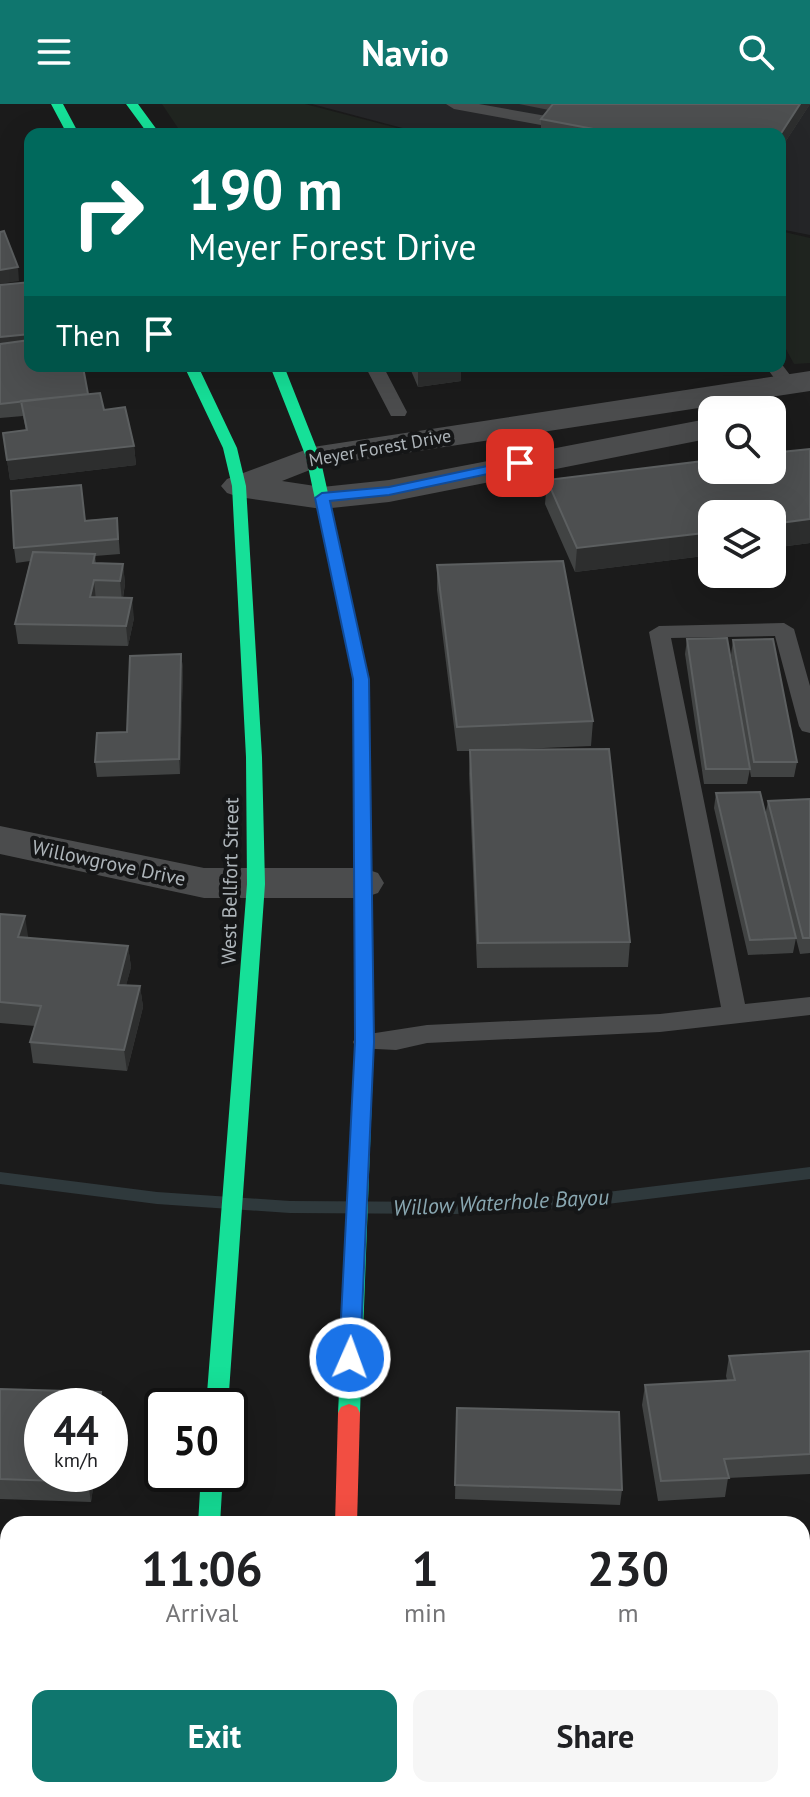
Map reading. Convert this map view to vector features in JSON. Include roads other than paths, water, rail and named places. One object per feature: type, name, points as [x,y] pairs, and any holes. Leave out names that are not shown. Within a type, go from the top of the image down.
[{"type":"main road","points":[[59,104],[70,128]]},
{"type":"main road","points":[[132,104],[150,128]]},
{"type":"main road","name":"West Bellfort Street","points":[[194,372],[230,448],[239,486],[254,757],[256,884],[218,1388]]},
{"type":"main road","points":[[279,372],[313,457],[361,679],[365,1042],[351,1330],[346,1516]]},
{"type":"main road","points":[[209,1516],[211,1492]]},
{"type":"street","name":"Meyer Forest Drive","points":[[239,486],[313,457],[798,390]]},
{"type":"street","name":"Meyer Forest Drive","points":[[239,486],[322,498],[389,491],[698,431]]},
{"type":"street","name":"Willowgrove Drive","points":[[0,840],[204,883],[363,883]]},
{"type":"lane","points":[[454,104],[552,122]]},
{"type":"lane","points":[[377,372],[398,412]]},
{"type":"lane","points":[[735,1014],[659,632],[784,629],[810,726]]},
{"type":"lane","points":[[365,1042],[396,1041],[427,1034],[660,1023],[810,1006]]},
{"type":"waterway","name":"Willow Waterhole Bayou","points":[[0,1178],[157,1198],[290,1207],[455,1208],[591,1200],[810,1173]]}]
